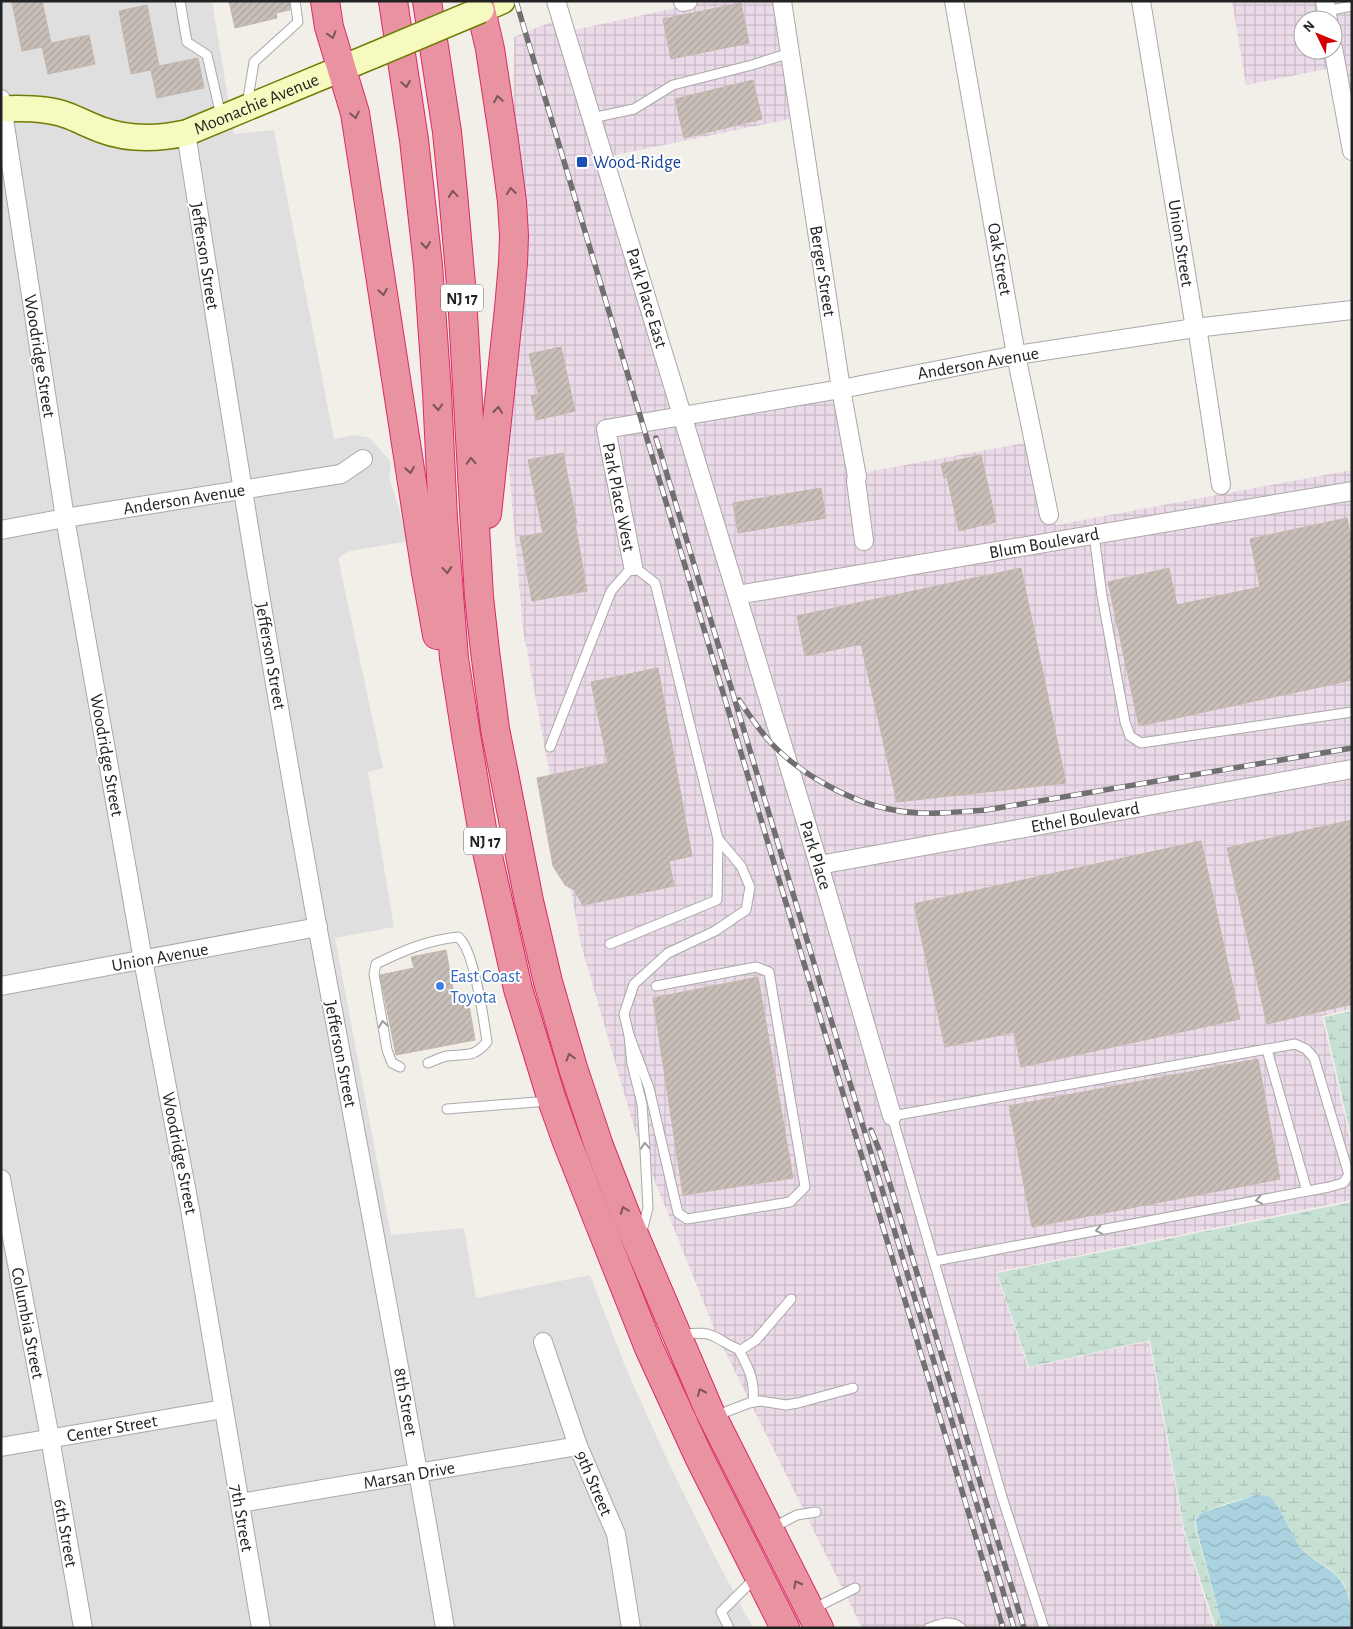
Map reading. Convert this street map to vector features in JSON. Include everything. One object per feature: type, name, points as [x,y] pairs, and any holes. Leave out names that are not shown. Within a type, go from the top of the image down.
[{"type":"highway","points":[[325,1],[329,27],[355,113],[426,573],[443,670],[483,834]]},
{"type":"highway","name":"NJ 17","points":[[393,1],[414,140],[428,265],[443,518],[454,658],[483,834],[518,989],[567,1142],[649,1348],[698,1457],[785,1628]]},
{"type":"highway","name":"NJ 17","points":[[427,1],[447,132],[462,296],[479,597],[497,738],[529,901],[548,982],[573,1068],[599,1146],[676,1335],[713,1417],[815,1619]]},
{"type":"highway","points":[[479,597],[510,299],[514,236],[512,202],[490,49],[487,4]]},
{"type":"main road","name":"Moonachie Avenue","points":[[2,106],[66,115],[102,131],[124,136],[149,138],[186,133],[374,55],[487,4]]},
{"type":"street","name":"Park Place East","points":[[556,1],[737,595]]},
{"type":"street","name":"Berger Street","points":[[782,1],[841,389],[857,477],[856,482],[864,541]]},
{"type":"street","name":"Oak Street","points":[[954,1],[1016,355],[1049,515]]},
{"type":"street","name":"Union Street","points":[[1141,1],[1198,332],[1221,485]]},
{"type":"street","points":[[1335,60],[1352,151]]},
{"type":"street","name":"Woodridge Street","points":[[2,106],[65,518],[143,960],[190,1209],[224,1409]]},
{"type":"street","name":"Jefferson Street","points":[[186,133],[242,490],[318,927],[364,1177]]},
{"type":"street","name":"Anderson Avenue","points":[[606,429],[841,389],[1016,355],[1196,328],[1352,310]]},
{"type":"street","name":"Park Place West","points":[[606,429],[633,566]]},
{"type":"street","name":"Anderson Avenue","points":[[1,530],[341,474],[363,459]]},
{"type":"street","name":"Blum Boulevard","points":[[737,595],[1352,491]]},
{"type":"street","name":"Park Place","points":[[737,595],[819,865],[892,1116]]},
{"type":"street","name":"Ethel Boulevard","points":[[819,865],[1352,768]]},
{"type":"street","name":"Union Avenue","points":[[1,986],[318,927]]},
{"type":"street","name":"8th Street","points":[[364,1177],[420,1473],[446,1628]]},
{"type":"street","name":"Columbia Street","points":[[1,1179],[50,1438]]},
{"type":"street","name":"9th Street","points":[[543,1342],[578,1446],[616,1534],[631,1628]]},
{"type":"street","name":"Center Street","points":[[1,1447],[224,1409]]},
{"type":"street","name":"7th Street","points":[[224,1409],[261,1628]]},
{"type":"street","name":"6th Street","points":[[50,1438],[83,1628]]},
{"type":"street","name":"Marsan Drive","points":[[240,1503],[578,1446]]},
{"type":"lane","points":[[180,1],[187,42],[207,55],[222,118]]},
{"type":"lane","points":[[247,108],[254,62],[298,22],[295,1]]},
{"type":"lane","points":[[1331,10],[1352,6]]},
{"type":"lane","points":[[592,118],[634,109],[674,84],[752,66],[790,53]]},
{"type":"lane","points":[[1094,534],[1102,596],[1125,722],[1130,736],[1141,743],[1352,712]]},
{"type":"lane","points":[[550,747],[611,591],[633,566],[654,583],[718,839],[716,900],[610,944]]},
{"type":"lane","points":[[656,986],[756,967],[769,972],[805,1187],[790,1202],[688,1218],[678,1213],[648,1088],[629,1035],[624,1014],[634,984],[668,953],[715,931],[746,910],[750,887],[741,866],[718,839]]},
{"type":"lane","points":[[400,1067],[392,1063],[387,1050],[374,974],[376,964],[406,950],[442,939],[458,937],[462,940],[471,962],[487,1042],[478,1052],[446,1056],[428,1063]]},
{"type":"lane","points":[[629,1035],[632,1064],[642,1104],[648,1198],[648,1208],[639,1246]]},
{"type":"lane","points":[[935,1261],[1343,1183],[1350,1175],[1314,1058],[1306,1048],[1295,1044],[892,1116],[1002,1497],[1044,1628]]},
{"type":"lane","points":[[1267,1050],[1307,1191]]},
{"type":"lane","points":[[447,1109],[552,1100]]},
{"type":"lane","points":[[676,1335],[702,1333],[712,1335],[733,1348],[740,1350],[756,1340],[791,1299]]},
{"type":"lane","points":[[740,1350],[752,1377],[754,1388],[753,1402]]},
{"type":"lane","points":[[713,1417],[753,1402],[760,1401],[786,1405],[853,1388]]},
{"type":"lane","points":[[770,1530],[797,1515],[816,1512]]},
{"type":"lane","points":[[729,1628],[721,1612],[758,1576]]},
{"type":"lane","points":[[815,1619],[855,1588]]},
{"type":"lane","points":[[929,1628],[946,1622],[962,1628]]},
{"type":"shaded area","points":[[1,1],[212,1],[234,134],[274,130],[334,439],[354,435],[370,438],[391,462],[389,477],[409,541],[350,551],[338,558],[383,768],[368,772],[394,927],[335,938],[391,1235],[464,1228],[476,1298],[590,1275],[625,1366],[665,1455],[715,1557],[753,1628],[1,1628]]},
{"type":"shaded area","points":[[708,1],[780,1],[800,117],[605,157],[680,413],[841,386],[856,474],[1036,441],[1056,525],[1352,470],[1352,1009],[1322,1016],[1352,1148],[1352,1200],[996,1272],[1028,1368],[1149,1341],[1184,1534],[1214,1628],[862,1628],[715,1331],[636,1134],[581,945],[523,629],[509,471],[513,263],[514,37],[561,18],[565,32]]},
{"type":"shaded area","points":[[1232,1],[1352,1],[1352,157],[1336,67],[1246,85]]},
{"type":"green space","points":[[1352,1011],[1352,1141],[1324,1017]]},
{"type":"green space","points":[[1352,1202],[1352,1616],[1348,1593],[1341,1580],[1331,1570],[1302,1549],[1277,1505],[1272,1499],[1260,1495],[1244,1498],[1201,1513],[1195,1519],[1196,1531],[1223,1628],[1216,1628],[1185,1534],[1150,1340],[1029,1367],[997,1273]]},
{"type":"water","points":[[1256,1495],[1268,1496],[1272,1499],[1301,1548],[1340,1580],[1346,1590],[1349,1601],[1352,1628],[1223,1628],[1197,1531],[1196,1519],[1201,1513]]},
{"type":"building","points":[[42,1],[51,43],[89,35],[95,64],[48,74],[42,47],[22,51],[12,3]]},
{"type":"building","points":[[229,1],[289,1],[290,10],[276,13],[277,18],[235,28]]},
{"type":"building","points":[[741,3],[749,43],[671,59],[663,19]]},
{"type":"building","points":[[147,5],[159,66],[198,58],[204,88],[157,98],[151,70],[131,74],[119,11]]},
{"type":"building","points":[[753,80],[762,119],[684,138],[675,99]]},
{"type":"building","points":[[561,347],[575,411],[536,420],[531,396],[538,394],[529,354]]},
{"type":"building","points":[[563,453],[577,523],[575,523],[587,591],[532,601],[520,537],[543,533],[528,460]]},
{"type":"building","points":[[981,455],[996,522],[959,531],[947,477],[944,478],[941,464]]},
{"type":"building","points":[[821,488],[826,518],[738,533],[733,503]]},
{"type":"building","points":[[1347,518],[1352,542],[1352,680],[1139,726],[1108,582],[1169,568],[1177,605],[1260,587],[1250,539]]},
{"type":"building","points":[[1021,568],[1066,783],[897,802],[861,644],[805,656],[797,616]]},
{"type":"building","points":[[658,668],[692,856],[669,861],[674,886],[583,905],[574,890],[565,885],[553,866],[537,778],[608,763],[591,682]]},
{"type":"building","points":[[1352,820],[1352,1004],[1267,1024],[1227,848]]},
{"type":"building","points":[[1201,841],[1240,1019],[1021,1067],[1014,1032],[945,1047],[914,904]]},
{"type":"building","points":[[446,950],[455,1001],[468,999],[475,1040],[396,1055],[380,975],[414,968],[411,957]]},
{"type":"building","points":[[758,977],[793,1178],[683,1195],[653,998]]},
{"type":"building","points":[[1258,1059],[1280,1179],[1032,1227],[1009,1106]]},
{"type":"railway","points":[[516,1],[1003,1628]]},
{"type":"railway","points":[[656,438],[1014,1628]]},
{"type":"railway","points":[[739,700],[771,743],[797,766],[812,776],[828,786],[861,801],[894,810],[917,813],[986,810],[1352,748]]},
{"type":"railway","points":[[871,1130],[880,1152],[1024,1628]]},
{"type":"place","name":"Wood-Ridge","points":[[582,162]]},
{"type":"place","name":"East Coast Toyota","points":[[440,986]]}]
